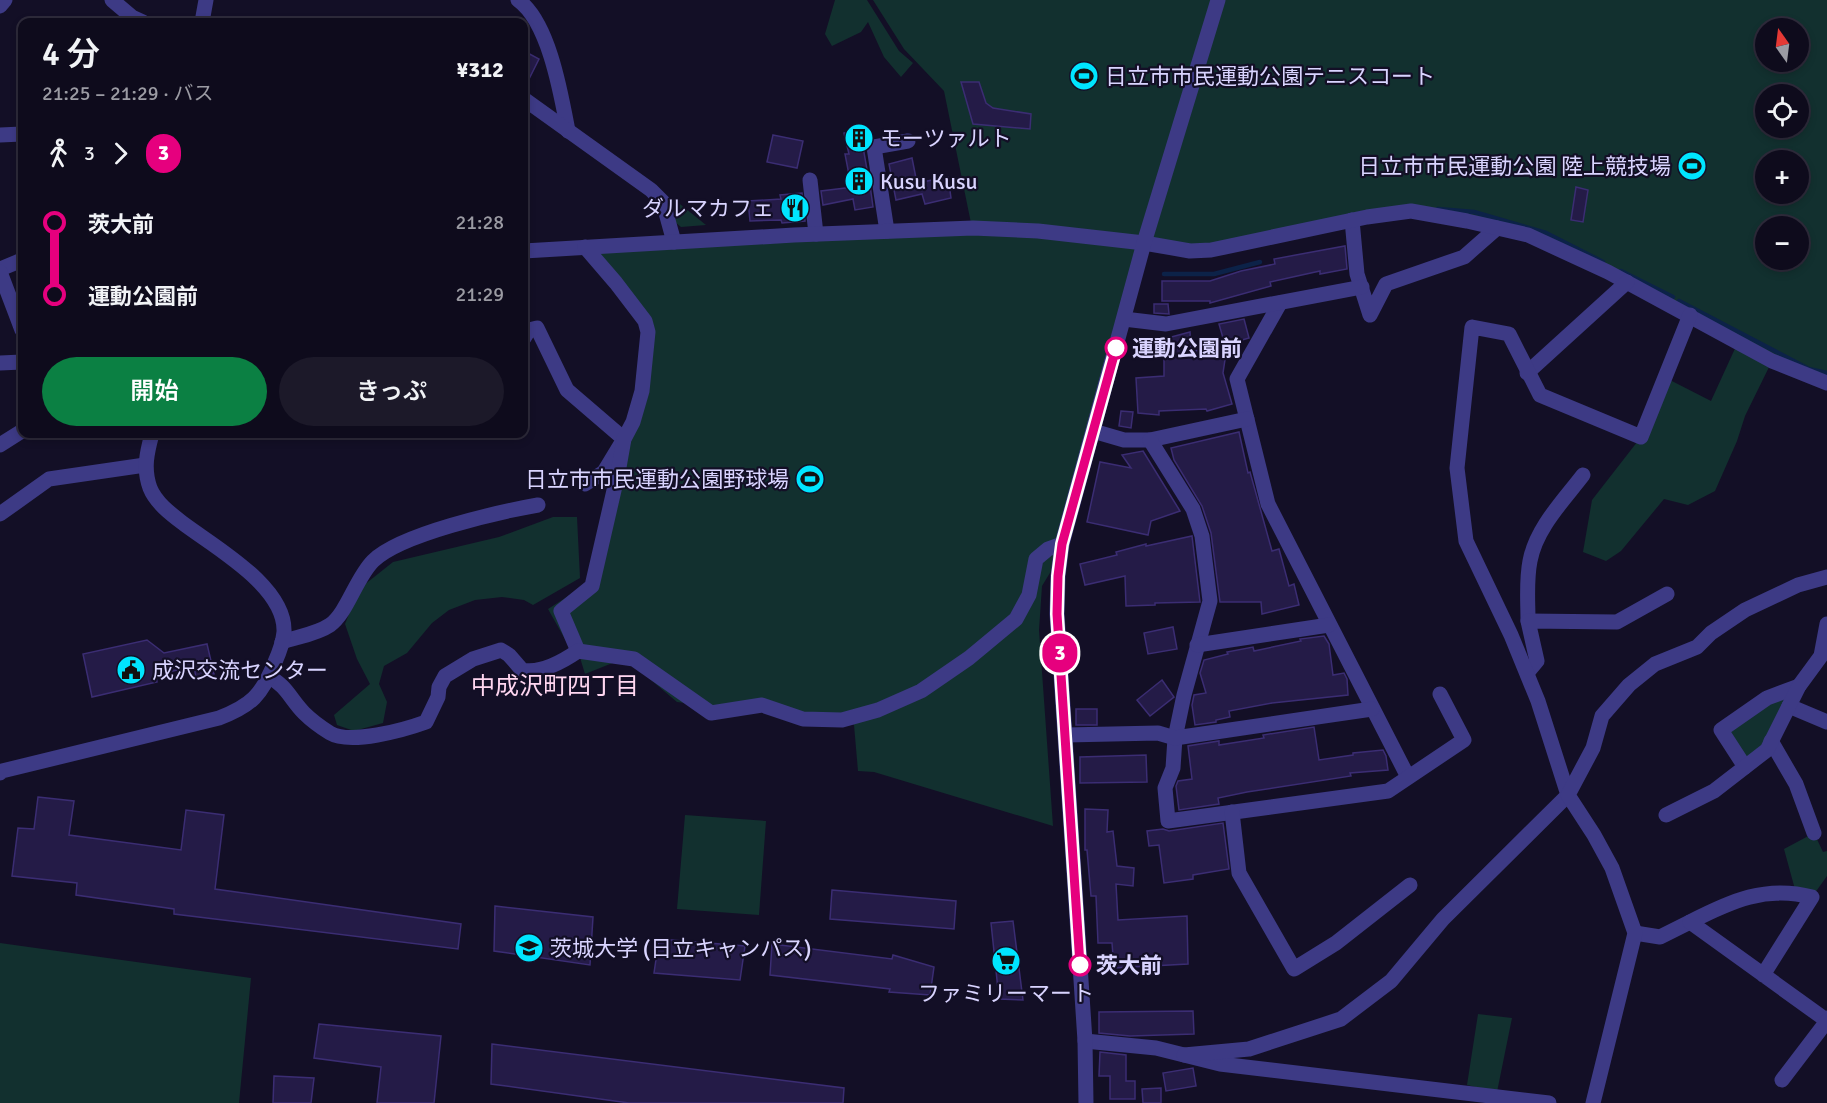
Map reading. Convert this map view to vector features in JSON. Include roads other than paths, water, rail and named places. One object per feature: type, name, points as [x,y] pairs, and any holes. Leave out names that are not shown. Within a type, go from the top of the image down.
[{"type":"street","points":[[0,6],[5,0]]},
{"type":"street","points":[[112,0],[132,18]]},
{"type":"street","points":[[203,18],[206,0]]},
{"type":"street","points":[[1086,1103],[1085,1041],[1057,604],[1059,558],[1144,243],[1218,0]]},
{"type":"street","points":[[526,2],[539,27],[558,79],[568,131]]},
{"type":"street","points":[[528,102],[651,190],[663,202],[674,242]]},
{"type":"street","points":[[0,135],[18,134]]},
{"type":"street","points":[[887,231],[874,147],[908,141]]},
{"type":"street","points":[[810,180],[816,234]]},
{"type":"street","points":[[528,251],[816,234],[1013,229],[1144,243],[1190,251],[1211,250],[1352,220],[1411,211],[1528,235],[1627,282],[1772,361],[1827,383]]},
{"type":"street","points":[[1352,220],[1357,274],[1370,315],[1386,284],[1464,256],[1497,228]]},
{"type":"street","points":[[585,247],[645,321],[648,332],[642,392],[633,422],[603,472],[585,484]]},
{"type":"street","points":[[18,262],[0,270],[18,319]]},
{"type":"street","points":[[1527,373],[1627,282]]},
{"type":"street","points":[[1124,319],[1166,324],[1362,287]]},
{"type":"street","points":[[1280,303],[1237,379],[1268,504],[1408,777]]},
{"type":"street","points":[[1593,1103],[1635,933],[1612,868],[1568,795],[1527,673],[1485,577],[1466,541],[1457,468],[1472,327],[1509,334],[1540,395],[1641,437],[1690,315]]},
{"type":"street","points":[[528,332],[537,328],[567,390],[624,439]]},
{"type":"street","points":[[0,363],[18,362]]},
{"type":"street","points":[[1092,430],[1124,440],[1150,440],[1247,419]]},
{"type":"street","points":[[0,445],[18,434]]},
{"type":"street","points":[[1,772],[219,718],[238,711],[255,699],[269,676],[284,631],[280,611],[265,587],[166,510],[151,489],[145,465],[151,438]]},
{"type":"street","points":[[578,651],[561,611],[592,586],[624,439]]},
{"type":"street","points":[[1150,440],[1193,509],[1202,536],[1210,601],[1184,695],[1175,738],[1173,768],[1165,788],[1168,821],[1388,791],[1464,740],[1440,694]]},
{"type":"street","points":[[0,514],[49,478],[145,465]]},
{"type":"street","points":[[1527,673],[1537,661],[1528,621],[1527,590],[1530,559],[1543,529],[1583,475]]},
{"type":"street","points":[[282,642],[328,627],[337,619],[357,582],[374,560],[406,541],[495,513],[538,505]]},
{"type":"street","points":[[269,676],[280,682],[304,712],[332,734],[355,738],[406,729],[426,722],[438,697],[439,687],[446,676],[473,659],[501,650],[509,655],[522,670],[533,672],[564,660],[578,651],[634,659],[711,713],[762,705],[803,719],[842,720],[878,710],[921,691],[969,658],[1016,619],[1029,595],[1036,559],[1048,549],[1062,544]]},
{"type":"street","points":[[1184,1055],[1249,1049],[1341,1019],[1391,981],[1443,919],[1568,795],[1593,748],[1602,716],[1629,685],[1654,664],[1697,647],[1711,633],[1745,610],[1798,585],[1827,577]]},
{"type":"street","points":[[1528,621],[1617,622],[1667,594]]},
{"type":"street","points":[[1666,815],[1714,791],[1767,750],[1799,686],[1821,656],[1827,624]]},
{"type":"street","points":[[1197,645],[1329,625]]},
{"type":"street","points":[[1745,767],[1721,730],[1767,698],[1799,686]]},
{"type":"street","points":[[1789,706],[1827,722]]},
{"type":"street","points":[[1066,735],[1158,734],[1175,738],[1372,709]]},
{"type":"street","points":[[1772,741],[1796,784],[1814,833]]},
{"type":"street","points":[[1232,812],[1239,873],[1294,969],[1336,943],[1410,885]]},
{"type":"street","points":[[1635,933],[1660,937],[1757,894],[1796,893],[1812,897],[1763,975]]},
{"type":"street","points":[[1690,922],[1827,1020],[1782,1080]]},
{"type":"street","points":[[1085,1041],[1156,1048],[1220,1064],[1549,1103]]},
{"type":"waterway","points":[[1438,209],[1474,212],[1546,233],[1603,262]]},
{"type":"waterway","points":[[1164,274],[1214,274],[1260,262]]},
{"type":"waterway","points":[[1621,271],[1673,297]]},
{"type":"waterway","points":[[1679,301],[1809,369],[1827,373]]},
{"type":"place","name":"日立市市民運動公園テニスコート","points":[[1084,76]]},
{"type":"place","name":"モーツァルト","points":[[859,138]]},
{"type":"place","name":"日立市市民運動公園 陸上競技場","points":[[1692,166]]},
{"type":"place","name":"Kusu Kusu","points":[[859,181]]},
{"type":"place","name":"ダルマカフェ","points":[[795,208]]},
{"type":"place","name":"運動公園前","points":[[1116,348]]},
{"type":"place","name":"日立市市民運動公園野球場","points":[[810,479]]},
{"type":"place","name":"成沢交流センター","points":[[131,670]]},
{"type":"place","name":"茨城大学 (日立キャンパス)","points":[[529,948]]},
{"type":"place","name":"ファミリーマート","points":[[1006,961]]},
{"type":"place","name":"茨大前","points":[[1080,965]]},
{"type":"district","name":"中成沢町四丁目","points":[[555,686]]}]
